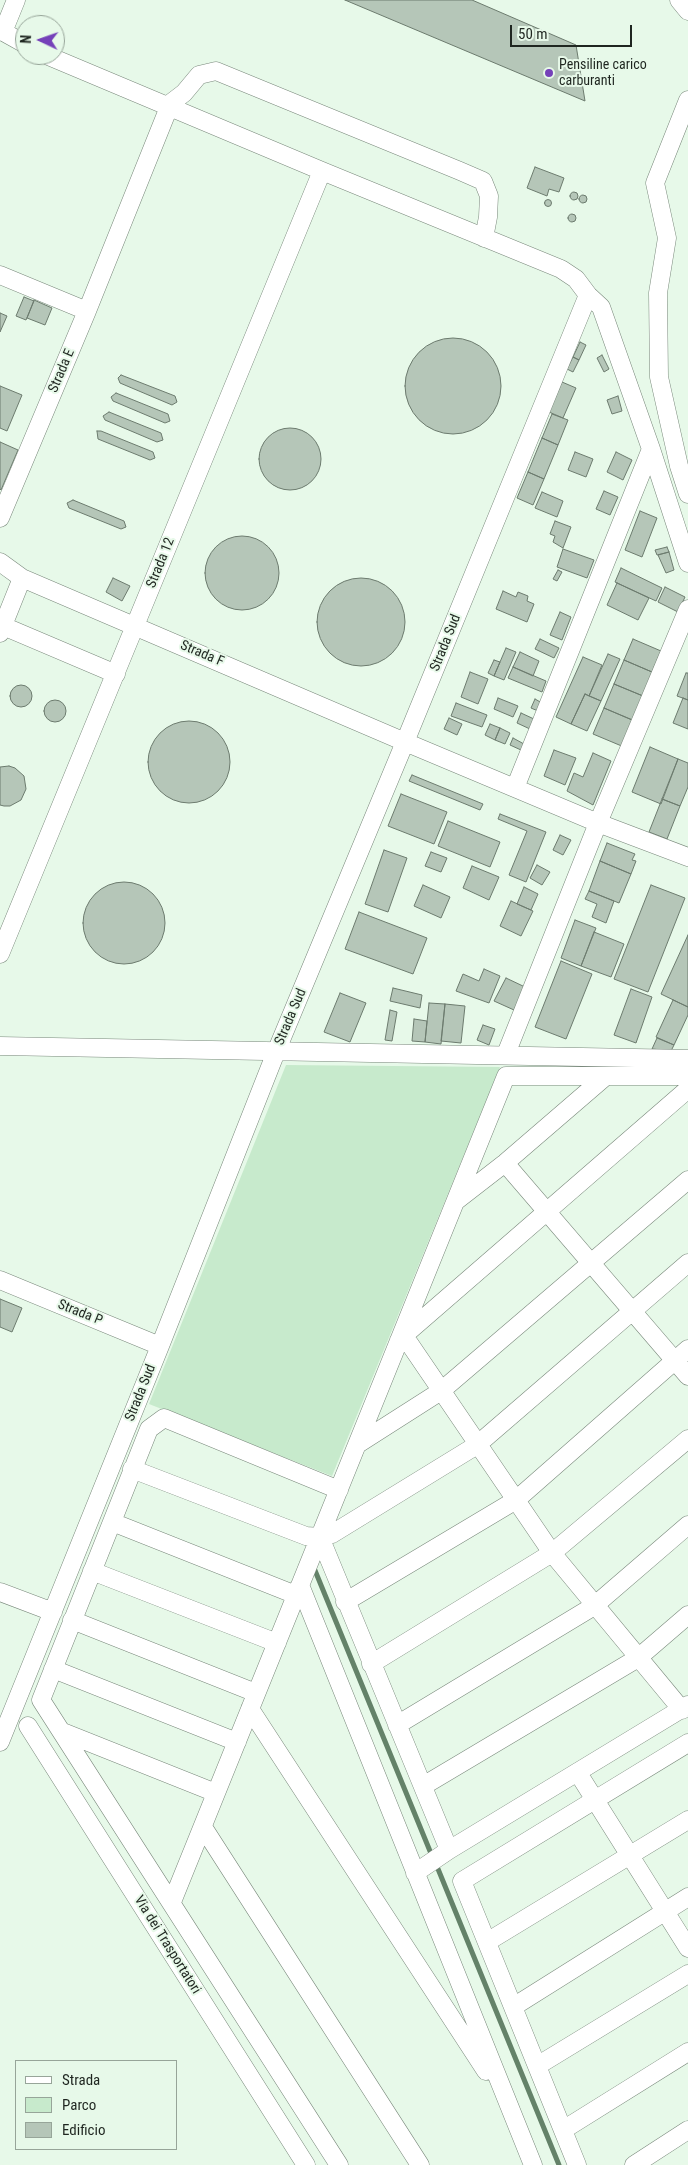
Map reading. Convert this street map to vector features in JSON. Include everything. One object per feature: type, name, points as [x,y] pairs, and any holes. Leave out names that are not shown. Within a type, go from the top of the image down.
[{"type":"street","points":[[15,39],[1,31],[16,0]]},
{"type":"street","points":[[679,0],[688,11]]},
{"type":"street","points":[[65,63],[568,272],[601,307],[651,449],[688,563]]},
{"type":"street","points":[[168,107],[184,93],[199,75],[216,71],[460,170],[483,181],[489,196],[484,238]]},
{"type":"street","points":[[688,100],[655,183],[667,238],[658,293],[659,377],[688,494]]},
{"type":"street","name":"Strada E","points":[[0,518],[87,311],[168,107]]},
{"type":"street","name":"Strada 12","points":[[0,954],[322,171]]},
{"type":"street","points":[[0,276],[87,311]]},
{"type":"street","name":"Strada Sud","points":[[0,1742],[276,1052],[588,295]]},
{"type":"street","points":[[684,472],[682,447],[688,437]]},
{"type":"street","points":[[515,788],[651,449]]},
{"type":"street","name":"Strada F","points":[[0,562],[22,578],[598,823],[688,857]]},
{"type":"street","points":[[22,578],[1,630],[116,674]]},
{"type":"street","points":[[506,1054],[598,823],[688,609]]},
{"type":"street","points":[[0,1046],[276,1052],[506,1054],[688,1059]]},
{"type":"street","points":[[172,1902],[506,1076],[688,1076]]},
{"type":"street","points":[[455,1202],[505,1163],[606,1076]]},
{"type":"street","points":[[399,1340],[688,1089]]},
{"type":"street","points":[[505,1163],[632,1310],[681,1355],[688,1376]]},
{"type":"street","points":[[358,1444],[441,1391],[688,1180]]},
{"type":"street","points":[[132,1469],[306,1536],[320,1537],[332,1534],[477,1445],[688,1263]]},
{"type":"street","name":"Strada P","points":[[0,1280],[160,1346]]},
{"type":"street","points":[[399,1340],[408,1342],[552,1553],[638,1658],[685,1707],[587,1787],[462,1881],[577,2165]]},
{"type":"street","points":[[345,1602],[516,1500],[681,1355]]},
{"type":"street","points":[[339,1490],[164,1418],[149,1429],[41,1700],[339,2165]]},
{"type":"street","points":[[371,1664],[552,1553],[688,1439]]},
{"type":"street","points":[[112,1522],[298,1590],[420,1870],[532,2165]]},
{"type":"street","points":[[397,1725],[594,1606],[688,1525]]},
{"type":"street","points":[[320,1537],[345,1602],[422,1786],[446,1853]]},
{"type":"street","points":[[92,1571],[277,1643]]},
{"type":"street","points":[[0,1592],[53,1612]]},
{"type":"street","points":[[422,1786],[638,1658],[688,1615]]},
{"type":"street","points":[[72,1620],[253,1701],[508,2105]]},
{"type":"street","points":[[53,1669],[237,1742]]},
{"type":"street","name":"Via dei Trasportatori","points":[[28,1726],[306,2165]]},
{"type":"street","points":[[62,1732],[216,1793]]},
{"type":"street","points":[[420,1870],[446,1853],[587,1787],[688,1743]]},
{"type":"street","points":[[587,1787],[628,1856],[666,1911],[688,1948]]},
{"type":"street","points":[[487,1942],[688,1820]]},
{"type":"street","points":[[202,1826],[420,2165]]},
{"type":"street","points":[[513,2007],[688,1897]]},
{"type":"street","points":[[537,2066],[688,1974]]},
{"type":"street","points":[[563,2130],[688,2052]]},
{"type":"street","points":[[634,2165],[688,2130]]},
{"type":"green space","points":[[286,1065],[500,1067],[332,1476],[149,1404]]},
{"type":"building","name":"Pensiline carico carburanti","points":[[345,0],[472,0],[576,45],[585,101]]},
{"type":"building","points":[[535,167],[564,178],[559,192],[549,189],[547,196],[527,188]]},
{"type":"building","points":[[574,192],[578,196],[574,200],[570,196]]},
{"type":"building","points":[[583,195],[587,199],[583,203],[579,199]]},
{"type":"building","points":[[548,199],[552,203],[548,207],[544,203]]},
{"type":"building","points":[[572,214],[576,218],[572,222],[568,218]]},
{"type":"building","points":[[24,297],[34,301],[26,320],[16,316]]},
{"type":"building","points":[[34,300],[52,308],[45,325],[27,318]]},
{"type":"building","points":[[0,313],[7,316],[0,332]]},
{"type":"building","points":[[453,338],[471,342],[487,352],[497,368],[501,386],[497,404],[487,420],[471,430],[453,434],[435,430],[419,420],[409,404],[405,386],[409,368],[419,352],[435,342]]},
{"type":"building","points":[[580,342],[586,345],[579,360],[573,357]]},
{"type":"building","points":[[602,355],[609,369],[604,372],[597,358]]},
{"type":"building","points":[[573,357],[579,360],[573,372],[567,369]]},
{"type":"building","points":[[121,375],[175,396],[177,402],[172,405],[120,383],[118,378]]},
{"type":"building","points":[[562,382],[576,388],[563,418],[549,412]]},
{"type":"building","points":[[0,386],[22,395],[7,431],[0,428]]},
{"type":"building","points":[[116,393],[168,414],[170,421],[165,423],[113,401],[111,397]]},
{"type":"building","points":[[618,396],[622,411],[612,414],[607,400]]},
{"type":"building","points":[[109,412],[161,433],[163,440],[157,442],[105,420],[103,416]]},
{"type":"building","points":[[552,414],[568,420],[558,445],[542,438]]},
{"type":"building","points":[[290,428],[307,433],[312,437],[316,442],[321,459],[316,476],[312,481],[307,485],[290,490],[273,485],[268,481],[264,476],[259,459],[264,442],[268,437],[273,433]]},
{"type":"building","points":[[97,431],[153,452],[155,458],[150,460],[98,439]]},
{"type":"building","points":[[542,438],[558,445],[544,479],[528,472]]},
{"type":"building","points":[[0,442],[18,450],[1,490],[0,489]]},
{"type":"building","points":[[575,452],[593,459],[586,477],[568,470]]},
{"type":"building","points":[[616,452],[632,460],[623,480],[607,472]]},
{"type":"building","points":[[528,472],[544,479],[533,505],[517,498]]},
{"type":"building","points":[[604,491],[618,497],[610,515],[596,509]]},
{"type":"building","points":[[542,492],[563,501],[557,517],[535,508]]},
{"type":"building","points":[[73,500],[124,521],[126,527],[121,529],[69,508],[67,503]]},
{"type":"building","points":[[640,511],[657,518],[642,557],[625,550]]},
{"type":"building","points":[[555,521],[571,527],[563,548],[553,542],[555,536],[550,534]]},
{"type":"building","points":[[242,536],[256,539],[268,547],[276,559],[279,573],[276,587],[268,599],[256,607],[242,610],[228,607],[216,599],[208,587],[205,573],[208,559],[216,547],[228,539]]},
{"type":"building","points":[[667,547],[669,552],[657,555],[655,550]]},
{"type":"building","points":[[563,549],[594,560],[587,578],[557,567]]},
{"type":"building","points":[[669,552],[674,570],[666,573],[658,555]]},
{"type":"building","points":[[621,568],[662,588],[656,601],[615,582]]},
{"type":"building","points":[[558,570],[562,572],[557,581],[553,579]]},
{"type":"building","points":[[113,578],[130,586],[122,601],[106,592]]},
{"type":"building","points":[[361,578],[378,581],[392,591],[402,605],[405,622],[402,639],[392,653],[378,663],[361,666],[344,663],[330,653],[320,639],[317,622],[320,605],[330,591],[344,581]]},
{"type":"building","points":[[617,583],[649,598],[638,620],[607,605]]},
{"type":"building","points":[[665,587],[685,597],[678,612],[658,602]]},
{"type":"building","points":[[503,591],[516,597],[518,592],[528,596],[527,601],[534,604],[527,622],[496,609]]},
{"type":"building","points":[[560,612],[571,617],[562,640],[550,635]]},
{"type":"building","points":[[540,639],[559,648],[554,658],[535,649]]},
{"type":"building","points":[[633,639],[661,651],[652,672],[624,660]]},
{"type":"building","points":[[506,648],[516,652],[504,680],[494,676]]},
{"type":"building","points":[[520,652],[539,661],[533,676],[513,667]]},
{"type":"building","points":[[608,654],[620,659],[601,701],[589,696]]},
{"type":"building","points":[[583,657],[602,665],[589,696],[585,694],[571,724],[556,717]]},
{"type":"building","points":[[494,660],[500,662],[494,676],[488,673]]},
{"type":"building","points":[[624,660],[652,672],[643,696],[614,684]]},
{"type":"building","points":[[513,667],[546,681],[542,692],[508,678]]},
{"type":"building","points":[[470,672],[488,679],[478,704],[461,697]]},
{"type":"building","points":[[686,673],[688,673],[688,700],[677,696]]},
{"type":"building","points":[[614,684],[643,696],[632,720],[604,708]]},
{"type":"building","points":[[21,685],[29,688],[32,696],[29,704],[21,707],[13,704],[10,696],[13,688]]},
{"type":"building","points":[[585,694],[601,701],[587,731],[571,724]]},
{"type":"building","points":[[498,698],[518,706],[513,717],[494,709]]},
{"type":"building","points":[[683,698],[688,700],[688,729],[673,723]]},
{"type":"building","points":[[535,699],[542,703],[538,711],[531,708]]},
{"type":"building","points":[[55,700],[63,703],[66,711],[63,719],[55,722],[47,719],[44,711],[47,703]]},
{"type":"building","points":[[456,703],[487,715],[482,727],[451,716]]},
{"type":"building","points":[[604,708],[635,721],[624,747],[593,734]]},
{"type":"building","points":[[521,713],[534,719],[530,729],[517,723]]},
{"type":"building","points":[[449,718],[462,724],[457,735],[444,729]]},
{"type":"building","points":[[189,721],[205,724],[218,733],[227,746],[230,762],[227,778],[218,791],[205,800],[189,803],[173,800],[160,791],[151,778],[148,762],[151,746],[160,733],[173,724]]},
{"type":"building","points":[[490,724],[500,728],[495,740],[485,735]]},
{"type":"building","points":[[500,728],[510,733],[505,744],[495,740]]},
{"type":"building","points":[[513,738],[524,744],[521,750],[510,745]]},
{"type":"building","points":[[650,747],[678,759],[661,804],[632,792]]},
{"type":"building","points":[[554,750],[576,758],[565,785],[544,776]]},
{"type":"building","points":[[593,753],[611,761],[593,805],[567,791],[574,773],[583,777]]},
{"type":"building","points":[[678,759],[688,763],[688,787],[680,806],[662,799]]},
{"type":"building","points":[[9,766],[15,768],[24,776],[26,789],[21,800],[10,806],[4,806],[0,805],[0,767]]},
{"type":"building","points":[[412,775],[483,804],[480,810],[409,781]]},
{"type":"building","points":[[401,794],[447,812],[434,844],[388,826]]},
{"type":"building","points":[[662,799],[680,806],[667,839],[649,832]]},
{"type":"building","points":[[500,814],[546,832],[526,882],[509,875],[527,831],[498,819]]},
{"type":"building","points":[[448,821],[500,842],[490,867],[438,846]]},
{"type":"building","points":[[560,835],[571,840],[563,855],[553,850]]},
{"type":"building","points":[[607,843],[635,854],[632,860],[636,861],[631,874],[600,861]]},
{"type":"building","points":[[384,850],[407,858],[388,912],[365,904]]},
{"type":"building","points":[[431,852],[447,858],[441,872],[425,866]]},
{"type":"building","points":[[600,861],[631,874],[619,903],[589,891]]},
{"type":"building","points":[[537,865],[550,872],[542,885],[530,878]]},
{"type":"building","points":[[472,866],[499,877],[489,900],[463,888]]},
{"type":"building","points":[[124,882],[140,885],[153,894],[162,907],[165,923],[162,939],[153,952],[140,961],[124,964],[108,961],[95,952],[86,939],[83,923],[86,907],[95,894],[108,885]]},
{"type":"building","points":[[423,885],[450,897],[441,918],[414,906]]},
{"type":"building","points":[[651,885],[685,898],[648,992],[614,979]]},
{"type":"building","points":[[524,887],[538,894],[531,910],[517,904]]},
{"type":"building","points":[[589,891],[614,901],[606,923],[592,917],[597,904],[585,899]]},
{"type":"building","points":[[511,901],[533,911],[521,936],[500,926]]},
{"type":"building","points":[[359,912],[427,938],[413,974],[345,949]]},
{"type":"building","points":[[575,920],[596,928],[581,966],[561,958]]},
{"type":"building","points":[[594,932],[624,944],[611,977],[581,966]]},
{"type":"building","points":[[688,935],[688,1007],[661,994]]},
{"type":"building","points":[[561,961],[592,974],[566,1039],[535,1027]]},
{"type":"building","points":[[484,969],[500,976],[489,1003],[456,991],[463,974],[479,981]]},
{"type":"building","points":[[506,978],[525,987],[514,1010],[494,1001]]},
{"type":"building","points":[[393,988],[422,995],[420,1008],[390,1001]]},
{"type":"building","points":[[631,989],[652,997],[636,1043],[614,1035]]},
{"type":"building","points":[[340,993],[366,1003],[350,1042],[324,1032]]},
{"type":"building","points":[[673,1000],[688,1007],[688,1015],[674,1045],[656,1037]]},
{"type":"building","points":[[429,1003],[445,1004],[441,1044],[425,1042]]},
{"type":"building","points":[[445,1004],[465,1006],[461,1043],[441,1041]]},
{"type":"building","points":[[390,1010],[397,1012],[392,1041],[385,1040]]},
{"type":"building","points":[[414,1019],[427,1021],[425,1042],[412,1041]]},
{"type":"building","points":[[483,1025],[495,1029],[489,1045],[477,1040]]},
{"type":"building","points":[[657,1038],[674,1045],[671,1051],[652,1049]]},
{"type":"building","points":[[0,1299],[22,1308],[12,1332],[0,1327]]},
{"type":"waterway","points":[[314,1568],[432,1856]]},
{"type":"waterway","points":[[436,1864],[559,2165]]},
{"type":"place","name":"Pensiline carico carburanti","points":[[549,73]]}]
